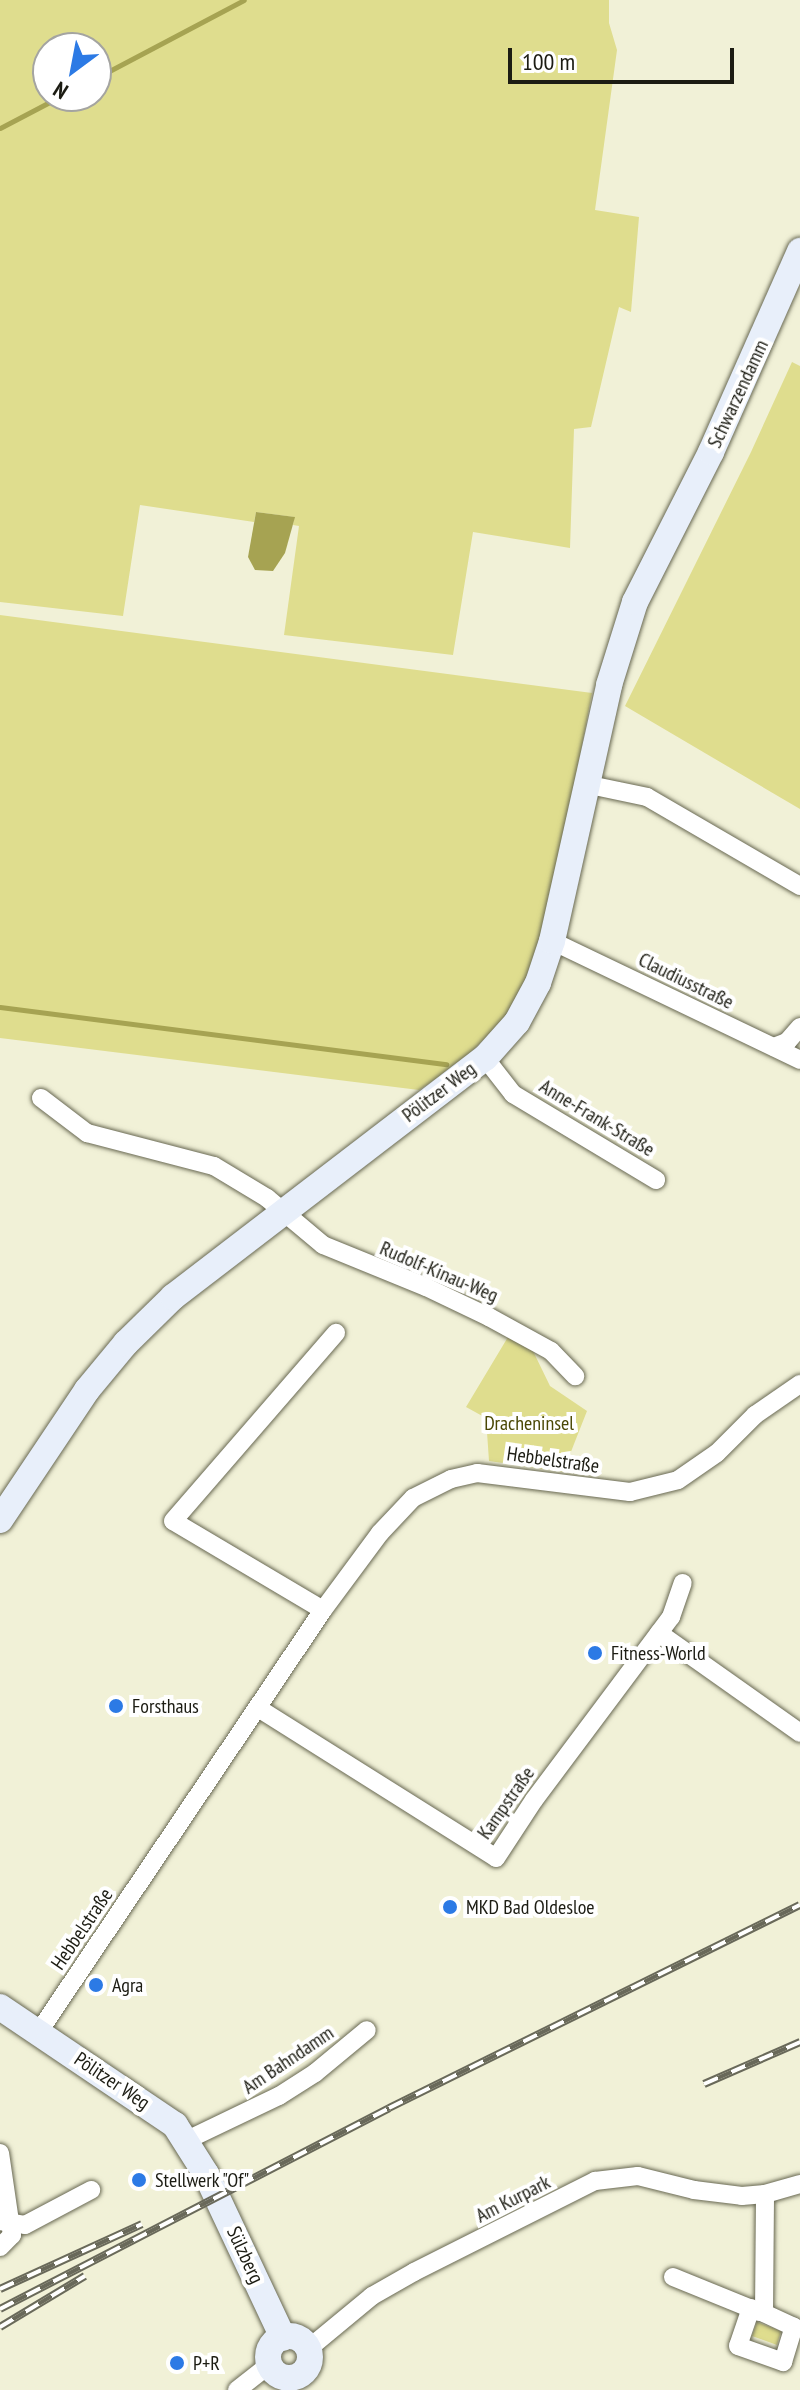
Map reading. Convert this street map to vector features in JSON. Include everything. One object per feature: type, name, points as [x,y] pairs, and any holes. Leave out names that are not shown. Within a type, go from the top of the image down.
[{"type":"main road","name":"Schwarzendamm","points":[[670,534],[711,452],[800,251]]},
{"type":"main road","name":"Pölitzer Weg","points":[[0,1520],[69,1415],[126,1343],[197,1277],[485,1058],[517,1022],[538,983],[552,941],[609,685],[635,602],[670,534]]},
{"type":"main road","name":"Pölitzer Weg","points":[[0,2007],[175,2125],[206,2174]]},
{"type":"main road","name":"Sülzberg","points":[[206,2174],[283,2338]]},
{"type":"main road","points":[[283,2338],[295,2338],[308,2349],[308,2366],[302,2382],[282,2377],[270,2364],[269,2351],[283,2338]]},
{"type":"street","points":[[585,784],[647,797],[800,886]]},
{"type":"street","name":"Claudiusstraße","points":[[552,941],[800,1060]]},
{"type":"street","points":[[774,1047],[787,1042],[800,1027]]},
{"type":"street","name":"Anne-Frank-Straße","points":[[485,1058],[513,1094],[656,1180]]},
{"type":"street","name":"Rudolf-Kinau-Weg","points":[[41,1098],[87,1133],[214,1166],[267,1198],[323,1245],[426,1287],[551,1351],[575,1376]]},
{"type":"street","points":[[323,1610],[173,1521],[336,1333]]},
{"type":"street","name":"Hebbelstraße","points":[[38,2033],[323,1610],[380,1533],[413,1498],[434,1486],[477,1473],[630,1492],[678,1480],[717,1453],[755,1415],[800,1384]]},
{"type":"street","name":"Kampstraße","points":[[258,1708],[496,1858],[534,1800],[659,1633],[679,1601],[683,1583]]},
{"type":"street","points":[[659,1633],[800,1733]]},
{"type":"street","name":"Am Bahndamm","points":[[187,2140],[279,2096],[315,2073],[367,2030]]},
{"type":"street","points":[[0,2153],[6,2221],[12,2235],[0,2247]]},
{"type":"street","name":"Am Kurpark","points":[[308,2349],[372,2296],[595,2181],[638,2176],[694,2190],[742,2196],[765,2194],[800,2184]]},
{"type":"street","points":[[6,2221],[25,2225],[91,2190]]},
{"type":"street","points":[[673,2277],[757,2310],[765,2194]]},
{"type":"street","points":[[237,2390],[270,2364]]},
{"type":"green space","points":[[0,0],[609,0],[609,23],[617,50],[595,210],[639,217],[631,312],[619,307],[591,427],[574,429],[570,548],[473,532],[453,655],[284,635],[299,526],[293,525],[294,517],[256,512],[254,522],[140,505],[123,616],[0,602]]},
{"type":"green space","points":[[792,362],[800,366],[800,809],[625,706],[751,452]]},
{"type":"green space","points":[[0,615],[592,693],[545,937],[509,1014],[461,1062],[419,1090],[0,1038]]},
{"type":"green space","name":"Dracheninsel","points":[[508,1337],[533,1351],[550,1386],[587,1411],[563,1472],[489,1461],[486,1418],[466,1407]]},
{"type":"green space","points":[[757,2322],[781,2331],[777,2345],[752,2336]]},
{"type":"shaded area","points":[[256,512],[295,517],[285,553],[273,571],[255,570],[248,557]]},
{"type":"waterway","points":[[112,70],[244,0]]},
{"type":"waterway","points":[[0,128],[32,111]]},
{"type":"waterway","points":[[0,1007],[446,1064]]},
{"type":"railway","points":[[0,2309],[389,2108],[800,1905]]},
{"type":"railway","points":[[704,2084],[800,2042]]},
{"type":"railway","points":[[0,2289],[142,2224]]},
{"type":"railway","points":[[0,2327],[85,2276]]},
{"type":"place","name":"Fitness-World","points":[[595,1653]]},
{"type":"place","name":"Forsthaus","points":[[116,1706]]},
{"type":"place","name":"MKD Bad Oldesloe","points":[[450,1907]]},
{"type":"place","name":"Agra","points":[[96,1985]]},
{"type":"place","name":"Stellwerk \"Of\"","points":[[139,2180]]},
{"type":"place","name":"P+R","points":[[177,2363]]}]
